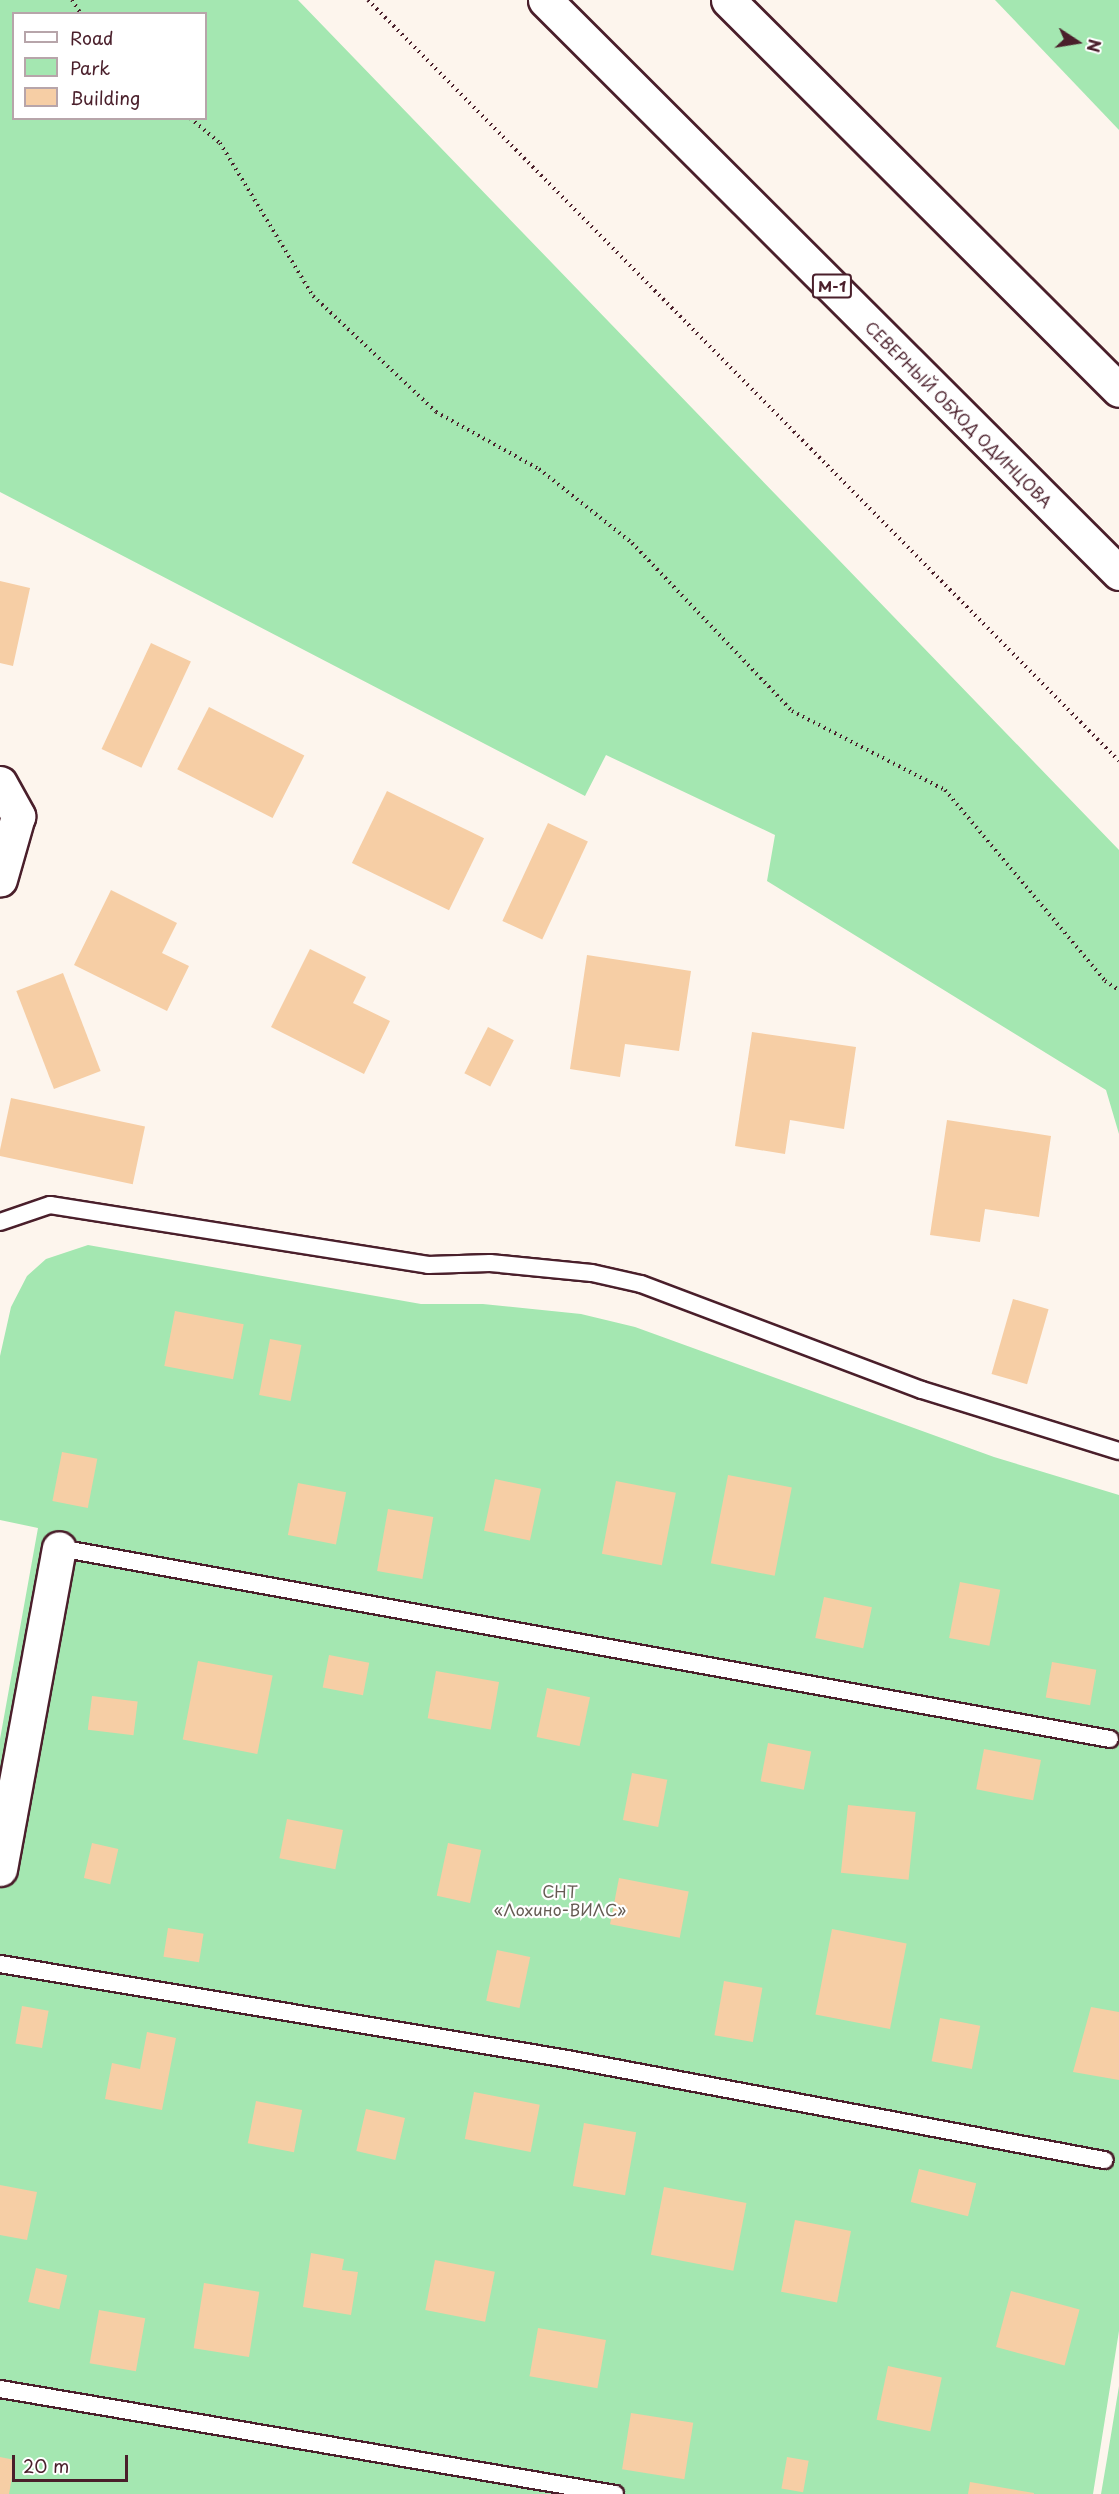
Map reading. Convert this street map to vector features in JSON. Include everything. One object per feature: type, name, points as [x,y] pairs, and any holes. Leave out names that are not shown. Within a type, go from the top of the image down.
[{"type":"main road","name":"СЕВЕРНЫЙ ОБХОД ОДИНЦОВА","points":[[545,0],[1119,573]]},
{"type":"main road","points":[[729,0],[1119,390]]},
{"type":"main road","points":[[0,783],[18,816],[0,879]]},
{"type":"main road","points":[[0,1869],[59,1548]]},
{"type":"lane","points":[[0,1222],[50,1206],[428,1265],[490,1263],[592,1273],[640,1284],[922,1390],[1119,1451]]},
{"type":"lane","points":[[59,1548],[1110,1739]]},
{"type":"lane","points":[[0,1965],[562,2058],[1104,2160]]},
{"type":"lane","points":[[0,2389],[615,2494]]},
{"type":"path","points":[[368,0],[1119,761]]},
{"type":"path","points":[[192,120],[220,143],[313,296],[436,412],[539,469],[632,543],[792,711],[945,790],[1105,981],[1119,990]]},
{"type":"green space","points":[[0,0],[298,0],[1119,850],[1119,1134],[1106,1090],[767,881],[775,835],[606,755],[585,796],[0,492]]},
{"type":"green space","points":[[995,0],[1119,0],[1119,130]]},
{"type":"green space","name":"СНТ «Лохино-ВИЛС»","points":[[88,1245],[421,1304],[483,1304],[581,1314],[635,1327],[994,1457],[1119,1495],[1119,2331],[1093,2494],[0,2494],[0,1739],[38,1528],[0,1520],[0,1356],[11,1307],[27,1276],[46,1259]]},
{"type":"green space","points":[[1119,2386],[1119,2494],[1101,2494],[1107,2459]]},
{"type":"building","points":[[0,581],[30,588],[13,666],[0,663]]},
{"type":"building","points":[[151,643],[191,662],[141,768],[102,749]]},
{"type":"building","points":[[209,707],[304,756],[273,818],[177,769]]},
{"type":"building","points":[[387,791],[484,838],[449,910],[352,863]]},
{"type":"building","points":[[548,823],[588,842],[542,939],[502,921]]},
{"type":"building","points":[[111,890],[177,923],[162,953],[189,966],[167,1011],[74,965]]},
{"type":"building","points":[[310,949],[366,977],[353,1003],[390,1021],[364,1074],[271,1027]]},
{"type":"building","points":[[587,955],[691,971],[679,1051],[625,1044],[620,1077],[570,1069]]},
{"type":"building","points":[[63,973],[101,1071],[54,1089],[16,991]]},
{"type":"building","points":[[488,1027],[514,1040],[490,1086],[464,1073]]},
{"type":"building","points":[[752,1032],[856,1047],[844,1129],[790,1120],[785,1154],[735,1146]]},
{"type":"building","points":[[11,1098],[145,1126],[133,1184],[0,1156]]},
{"type":"building","points":[[947,1120],[1051,1136],[1039,1217],[985,1209],[980,1242],[930,1235]]},
{"type":"building","points":[[1013,1299],[1049,1309],[1027,1384],[992,1374]]},
{"type":"building","points":[[175,1311],[244,1324],[233,1379],[164,1366]]},
{"type":"building","points":[[270,1339],[301,1345],[291,1401],[259,1395]]},
{"type":"building","points":[[62,1452],[97,1459],[88,1508],[52,1501]]},
{"type":"building","points":[[728,1475],[792,1487],[775,1576],[711,1563]]},
{"type":"building","points":[[495,1479],[541,1489],[530,1541],[484,1531]]},
{"type":"building","points":[[616,1481],[676,1493],[662,1565],[602,1554]]},
{"type":"building","points":[[298,1483],[346,1492],[336,1544],[288,1535]]},
{"type":"building","points":[[388,1509],[433,1517],[422,1579],[377,1571]]},
{"type":"building","points":[[960,1582],[1000,1590],[989,1646],[949,1638]]},
{"type":"building","points":[[824,1597],[872,1607],[863,1648],[815,1638]]},
{"type":"building","points":[[329,1655],[369,1663],[363,1695],[323,1687]]},
{"type":"building","points":[[198,1661],[273,1676],[257,1754],[183,1740]]},
{"type":"building","points":[[1052,1662],[1096,1670],[1090,1705],[1046,1697]]},
{"type":"building","points":[[436,1671],[499,1682],[491,1729],[428,1718]]},
{"type":"building","points":[[547,1688],[590,1697],[580,1746],[537,1737]]},
{"type":"building","points":[[92,1696],[138,1702],[134,1735],[88,1730]]},
{"type":"building","points":[[768,1743],[811,1751],[804,1790],[761,1781]]},
{"type":"building","points":[[984,1749],[1041,1760],[1033,1800],[976,1789]]},
{"type":"building","points":[[632,1773],[667,1780],[658,1827],[623,1820]]},
{"type":"building","points":[[848,1805],[916,1812],[909,1880],[841,1873]]},
{"type":"building","points":[[287,1819],[343,1830],[335,1869],[279,1858]]},
{"type":"building","points":[[92,1843],[118,1849],[110,1884],[84,1878]]},
{"type":"building","points":[[448,1843],[481,1850],[470,1903],[437,1896]]},
{"type":"building","points":[[619,1878],[689,1892],[680,1938],[610,1924]]},
{"type":"building","points":[[168,1928],[204,1934],[199,1962],[163,1957]]},
{"type":"building","points":[[832,1929],[907,1944],[890,2029],[815,2014]]},
{"type":"building","points":[[497,1950],[530,1957],[519,2008],[486,2001]]},
{"type":"building","points":[[724,1981],[762,1988],[753,2042],[714,2035]]},
{"type":"building","points":[[22,2006],[49,2011],[42,2048],[15,2043]]},
{"type":"building","points":[[1091,2007],[1119,2012],[1119,2080],[1073,2072]]},
{"type":"building","points":[[940,2018],[980,2026],[972,2069],[932,2061]]},
{"type":"building","points":[[147,2032],[176,2038],[162,2110],[105,2099],[112,2063],[140,2069]]},
{"type":"building","points":[[474,2092],[540,2105],[531,2152],[465,2139]]},
{"type":"building","points":[[256,2101],[302,2110],[294,2152],[248,2143]]},
{"type":"building","points":[[366,2109],[405,2118],[395,2160],[356,2151]]},
{"type":"building","points":[[584,2123],[636,2132],[625,2195],[573,2186]]},
{"type":"building","points":[[919,2169],[976,2183],[968,2216],[911,2202]]},
{"type":"building","points":[[0,2185],[37,2192],[27,2240],[0,2235]]},
{"type":"building","points":[[664,2187],[746,2203],[733,2271],[651,2255]]},
{"type":"building","points":[[795,2220],[851,2231],[837,2303],[781,2292]]},
{"type":"building","points":[[311,2253],[344,2259],[342,2270],[358,2272],[351,2315],[303,2307]]},
{"type":"building","points":[[435,2260],[495,2272],[485,2322],[425,2310]]},
{"type":"building","points":[[36,2268],[67,2275],[59,2309],[28,2302]]},
{"type":"building","points":[[204,2283],[259,2292],[249,2357],[194,2348]]},
{"type":"building","points":[[1011,2291],[1080,2309],[1065,2365],[996,2347]]},
{"type":"building","points":[[99,2310],[145,2318],[136,2371],[90,2363]]},
{"type":"building","points":[[538,2328],[606,2340],[597,2388],[529,2376]]},
{"type":"building","points":[[888,2366],[942,2377],[930,2431],[877,2420]]},
{"type":"building","points":[[631,2413],[693,2423],[684,2479],[622,2469]]},
{"type":"building","points":[[0,2457],[15,2460],[9,2494],[0,2494]]},
{"type":"building","points":[[787,2457],[809,2461],[803,2492],[781,2489]]},
{"type":"building","points":[[970,2482],[1034,2493],[1034,2494],[968,2494]]}]
